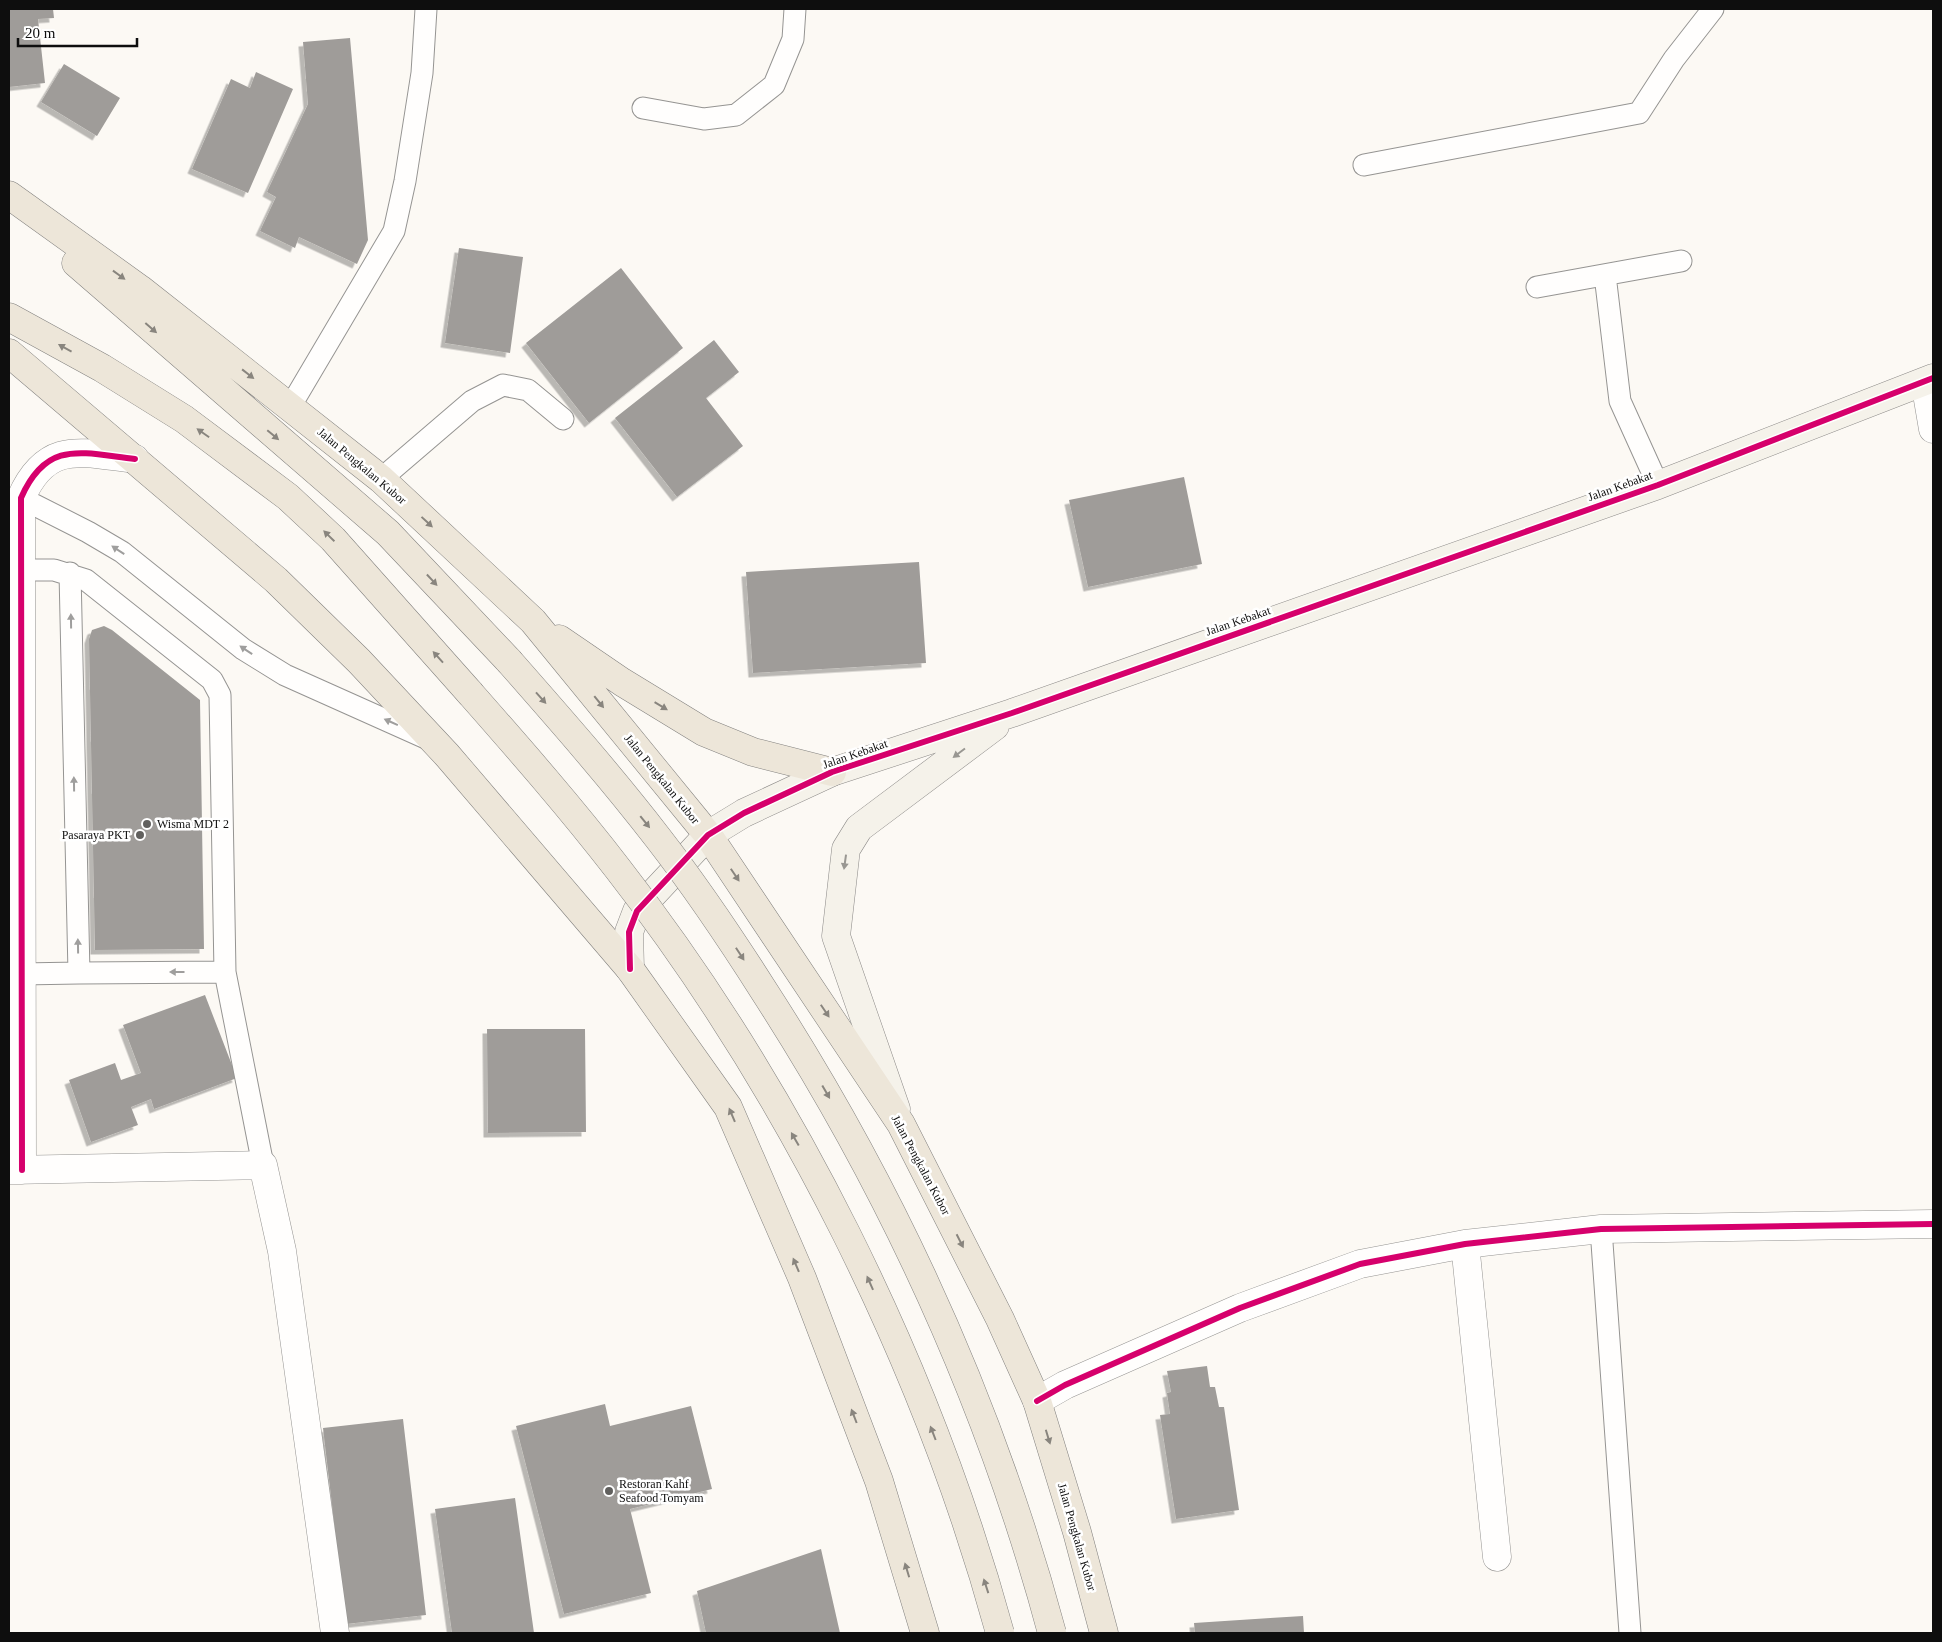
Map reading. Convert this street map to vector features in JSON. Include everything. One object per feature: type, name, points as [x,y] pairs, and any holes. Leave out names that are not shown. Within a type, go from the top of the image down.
[{"type":"main road","name":"Jalan Pengkalan Kubor","points":[[9,195],[140,289],[381,479],[533,622],[708,835],[901,1124],[1000,1319],[1037,1401],[1077,1532],[1104,1633]]},
{"type":"main road","points":[[9,204],[388,532],[509,661],[584,746],[676,863],[730,938],[796,1040],[856,1145],[911,1253],[960,1363],[1003,1476],[1052,1633]]},
{"type":"main road","points":[[9,317],[102,368],[184,419],[288,498],[333,539],[564,801],[620,871],[689,967],[753,1066],[812,1169],[865,1274],[914,1382],[956,1493],[1000,1633]]},
{"type":"main road","points":[[9,353],[83,418],[276,580],[359,661],[435,742],[630,970],[728,1107],[802,1278],[879,1481],[925,1633]]},
{"type":"main road","points":[[533,622],[622,682],[704,732],[753,752],[832,772]]},
{"type":"street","name":"Jalan Kebakat","points":[[630,970],[629,932],[637,911],[708,835],[744,813],[832,772],[1012,713],[1658,485],[1929,380]]},
{"type":"street","points":[[1929,380],[1933,429]]},
{"type":"street","points":[[134,459],[77,452],[58,456],[41,466],[15,495],[21,570],[22,974],[15,1170],[263,1165],[282,1251],[335,1633]]},
{"type":"street","name":"Jalan Kebakat","points":[[901,1124],[836,936],[846,849],[859,828],[1012,713]]},
{"type":"street","points":[[1037,1401],[1065,1385],[1240,1308],[1360,1264],[1465,1244],[1601,1229],[1933,1224]]},
{"type":"street","points":[[1465,1244],[1497,1557]]},
{"type":"lane","points":[[290,408],[394,230],[405,181],[422,73],[426,9]]},
{"type":"lane","points":[[643,108],[704,119],[736,115],[774,85],[794,39],[794,9]]},
{"type":"lane","points":[[1364,165],[1639,113],[1674,59],[1712,9]]},
{"type":"lane","points":[[1537,287],[1681,261]]},
{"type":"lane","points":[[1604,275],[1620,401],[1658,485]]},
{"type":"lane","points":[[381,479],[472,401],[503,385],[528,390],[563,420]]},
{"type":"lane","points":[[15,495],[88,532],[122,552],[243,649],[285,674],[435,742]]},
{"type":"lane","points":[[21,570],[54,570],[70,573],[86,580],[212,680],[220,695],[225,972],[263,1165]]},
{"type":"lane","points":[[70,573],[79,973]]},
{"type":"lane","points":[[22,974],[225,972]]},
{"type":"lane","points":[[1601,1229],[1630,1633]]},
{"type":"building","points":[[9,9],[53,9],[54,18],[38,19],[45,83],[9,87]]},
{"type":"building","points":[[350,38],[368,240],[357,264],[299,237],[295,248],[260,231],[276,197],[267,192],[308,104],[303,42]]},
{"type":"building","points":[[64,64],[120,98],[97,136],[41,102]]},
{"type":"building","points":[[256,72],[293,89],[248,193],[192,169],[231,79],[250,88]]},
{"type":"building","points":[[459,248],[523,257],[510,353],[445,343]]},
{"type":"building","points":[[621,268],[683,348],[589,423],[526,343]]},
{"type":"building","points":[[714,340],[739,372],[706,398],[743,446],[677,497],[615,418]]},
{"type":"building","points":[[1184,477],[1202,564],[1088,587],[1069,500]]},
{"type":"building","points":[[919,562],[926,663],[753,673],[746,572]]},
{"type":"building","name":"Wisma MDT 2","points":[[104,626],[112,630],[200,700],[204,949],[95,950],[89,639],[92,630]]},
{"type":"building","points":[[205,995],[237,1078],[154,1109],[151,1099],[131,1107],[138,1125],[91,1142],[69,1080],[115,1063],[121,1080],[141,1073],[123,1025]]},
{"type":"building","points":[[487,1029],[585,1029],[586,1132],[488,1133]]},
{"type":"building","points":[[1207,1366],[1210,1387],[1215,1387],[1219,1407],[1224,1407],[1239,1510],[1176,1519],[1160,1415],[1170,1414],[1167,1393],[1171,1392],[1167,1371]]},
{"type":"building","points":[[605,1404],[610,1426],[691,1406],[712,1489],[630,1509],[651,1593],[564,1614],[516,1426]]},
{"type":"building","points":[[403,1419],[426,1615],[346,1624],[323,1428]]},
{"type":"building","points":[[515,1498],[534,1633],[452,1633],[435,1509]]},
{"type":"building","points":[[821,1549],[840,1633],[706,1633],[697,1591]]},
{"type":"building","points":[[1303,1616],[1304,1633],[1195,1633],[1194,1623]]},
{"type":"cycle path","points":[[630,969],[629,932],[637,911],[708,835],[744,813],[832,772],[1012,713],[1658,485],[1933,378]]},
{"type":"cycle path","points":[[22,1170],[21,498],[31,479],[42,466],[55,458],[68,454],[82,453],[135,459]]},
{"type":"cycle path","points":[[1037,1401],[1065,1385],[1240,1308],[1360,1264],[1465,1244],[1601,1229],[1933,1224]]},
{"type":"place","name":"Wisma MDT 2","points":[[147,824]]},
{"type":"place","name":"Pasaraya PKT","points":[[140,835]]},
{"type":"place","name":"Restoran Kahf Seafood Tomyam","points":[[609,1491]]}]
